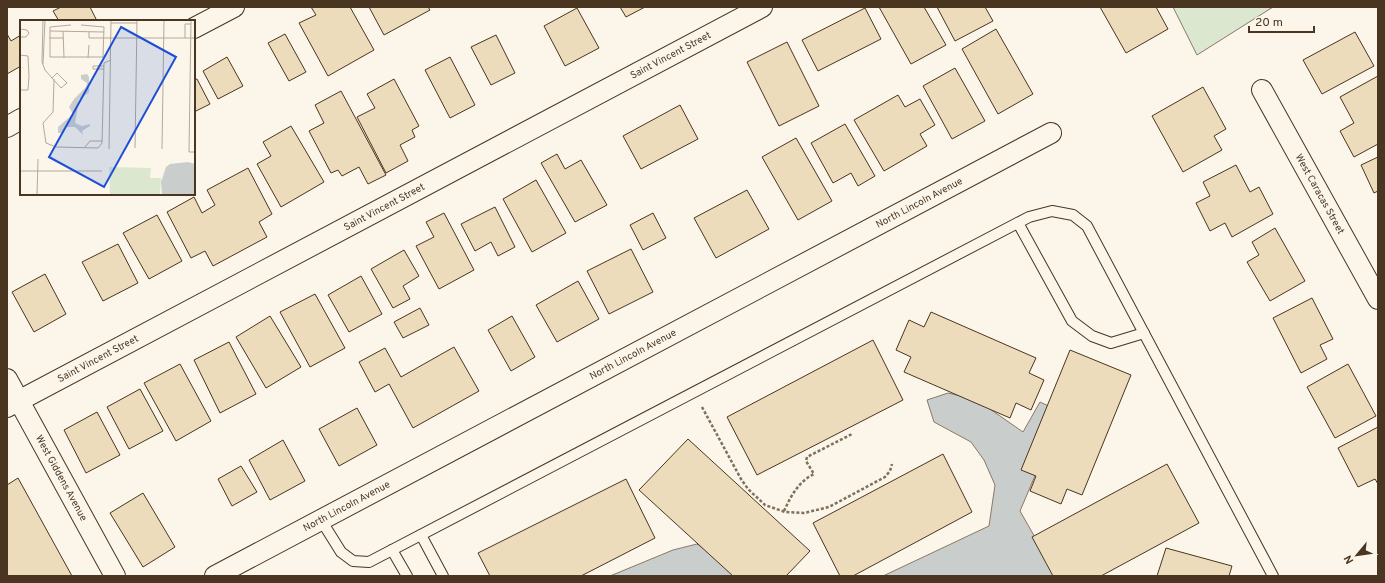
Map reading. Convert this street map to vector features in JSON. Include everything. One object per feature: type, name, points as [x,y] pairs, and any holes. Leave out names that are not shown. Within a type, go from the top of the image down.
[{"type":"street","points":[[195,27],[234,7]]},
{"type":"street","name":"Saint Vincent Street","points":[[13,404],[762,7]]},
{"type":"street","name":"West Caracas Street","points":[[1262,90],[1378,299]]},
{"type":"street","points":[[7,127],[20,120]]},
{"type":"street","name":"North Lincoln Avenue","points":[[215,576],[1051,133]]},
{"type":"street","name":"West Giddens Avenue","points":[[7,379],[13,404],[115,576]]},
{"type":"lane","points":[[321,520],[342,552],[353,561],[369,562],[1029,217],[1052,211],[1073,215],[1087,226],[1273,576]]},
{"type":"lane","points":[[1018,223],[1072,321],[1092,336],[1111,343],[1144,333]]},
{"type":"lane","points":[[421,535],[443,576]]},
{"type":"lane","points":[[392,550],[407,576]]},
{"type":"path","points":[[694,392],[731,462],[748,489],[765,505],[784,512],[804,513],[829,507],[885,477],[890,471],[892,464]]},
{"type":"path","points":[[784,512],[790,497],[799,484],[814,474],[806,461],[807,457],[852,434]]},
{"type":"green space","points":[[1173,7],[1273,7],[1197,55]]},
{"type":"shaded area","points":[[948,393],[977,400],[1023,432],[1040,402],[1055,409],[1049,443],[1020,511],[1057,576],[883,576],[989,526],[995,485],[984,460],[971,442],[934,422],[927,400]]},
{"type":"shaded area","points":[[697,544],[743,576],[610,576],[673,550]]},
{"type":"building","points":[[61,7],[90,7],[96,19],[58,20],[53,11]]},
{"type":"building","points":[[311,7],[350,7],[374,50],[328,76],[299,23],[316,15]]},
{"type":"building","points":[[369,7],[428,7],[430,10],[384,35]]},
{"type":"building","points":[[620,7],[645,7],[626,17]]},
{"type":"building","points":[[879,7],[924,7],[946,45],[911,64]]},
{"type":"building","points":[[937,7],[985,7],[993,21],[955,41]]},
{"type":"building","points":[[1100,7],[1156,7],[1168,29],[1126,53]]},
{"type":"building","points":[[577,8],[599,48],[565,66],[544,26]]},
{"type":"building","points":[[865,8],[881,39],[818,71],[802,40]]},
{"type":"building","points":[[996,29],[1033,94],[998,114],[962,49]]},
{"type":"building","points":[[1355,32],[1374,66],[1322,94],[1303,60]]},
{"type":"building","points":[[7,34],[11,41],[20,36],[20,67],[7,74]]},
{"type":"building","points":[[285,34],[306,72],[289,81],[268,43]]},
{"type":"building","points":[[496,35],[515,73],[491,85],[471,47]]},
{"type":"building","points":[[787,42],[819,106],[779,126],[747,62]]},
{"type":"building","points":[[227,57],[243,86],[218,99],[203,71]]},
{"type":"building","points":[[450,57],[475,105],[450,118],[425,70]]},
{"type":"building","points":[[955,68],[985,121],[952,139],[923,86]]},
{"type":"building","points":[[1378,76],[1378,144],[1354,157],[1340,131],[1354,123],[1340,97]]},
{"type":"building","points":[[197,79],[210,104],[195,112],[195,80]]},
{"type":"building","points":[[394,79],[419,126],[412,130],[415,137],[400,145],[408,161],[386,173],[357,117],[375,108],[367,94]]},
{"type":"building","points":[[1203,87],[1226,129],[1214,136],[1222,150],[1183,172],[1152,116]]},
{"type":"building","points":[[341,91],[386,175],[368,184],[359,167],[342,176],[338,170],[331,173],[309,131],[324,123],[315,105]]},
{"type":"building","points":[[898,95],[905,107],[920,99],[935,125],[920,134],[927,146],[884,171],[854,120]]},
{"type":"building","points":[[680,105],[698,139],[641,169],[623,136]]},
{"type":"building","points":[[845,124],[875,176],[858,186],[851,173],[833,183],[811,143]]},
{"type":"building","points":[[291,126],[324,182],[281,207],[257,164],[271,156],[263,142]]},
{"type":"building","points":[[796,138],[832,201],[798,220],[762,157]]},
{"type":"building","points":[[557,154],[565,169],[581,160],[607,205],[575,222],[541,163]]},
{"type":"building","points":[[1378,157],[1378,191],[1374,193],[1361,165]]},
{"type":"building","points":[[1236,165],[1250,192],[1259,187],[1273,214],[1232,237],[1225,223],[1210,231],[1196,203],[1210,196],[1203,182]]},
{"type":"building","points":[[248,168],[272,214],[259,222],[267,237],[213,266],[205,251],[191,258],[167,212],[194,197],[202,213],[215,205],[207,190]]},
{"type":"building","points":[[536,180],[566,233],[532,252],[503,199]]},
{"type":"building","points":[[747,190],[769,229],[716,258],[694,218]]},
{"type":"building","points":[[495,207],[515,247],[498,256],[491,242],[475,251],[461,224]]},
{"type":"building","points":[[444,213],[474,270],[439,289],[416,246],[434,237],[426,222]]},
{"type":"building","points":[[653,213],[666,238],[643,250],[630,225]]},
{"type":"building","points":[[157,215],[182,261],[149,279],[123,233]]},
{"type":"building","points":[[1275,228],[1305,281],[1270,301],[1247,262],[1259,255],[1252,242]]},
{"type":"building","points":[[118,244],[138,283],[103,301],[82,262]]},
{"type":"building","points":[[631,249],[653,292],[609,314],[587,271]]},
{"type":"building","points":[[404,250],[419,276],[403,286],[410,299],[393,308],[371,269]]},
{"type":"building","points":[[45,274],[66,314],[34,332],[12,292]]},
{"type":"building","points":[[361,276],[382,314],[349,332],[328,295]]},
{"type":"building","points":[[578,281],[599,319],[557,342],[536,305]]},
{"type":"building","points":[[315,294],[345,348],[310,367],[280,312]]},
{"type":"building","points":[[1312,298],[1333,339],[1320,345],[1327,359],[1301,373],[1273,318]]},
{"type":"building","points":[[420,308],[429,325],[403,338],[394,322]]},
{"type":"building","points":[[931,312],[1036,358],[1029,373],[1044,380],[1031,410],[1016,403],[1010,418],[904,372],[911,357],[896,350],[909,320],[924,327]]},
{"type":"building","points":[[270,316],[301,367],[266,388],[236,337]]},
{"type":"building","points":[[512,316],[535,357],[511,371],[488,330]]},
{"type":"building","points":[[873,340],[903,400],[757,475],[727,417]]},
{"type":"building","points":[[229,342],[256,394],[220,413],[194,360]]},
{"type":"building","points":[[454,347],[479,391],[413,428],[389,384],[375,392],[359,362],[385,348],[401,377]]},
{"type":"building","points":[[1070,350],[1131,375],[1082,495],[1067,489],[1061,504],[1030,491],[1036,476],[1021,470]]},
{"type":"building","points":[[180,364],[211,421],[176,441],[144,383]]},
{"type":"building","points":[[1348,364],[1376,416],[1335,438],[1307,387]]},
{"type":"building","points":[[140,389],[163,431],[129,449],[107,407]]},
{"type":"building","points":[[357,408],[377,445],[339,466],[319,429]]},
{"type":"building","points":[[97,412],[120,455],[86,473],[64,430]]},
{"type":"building","points":[[1378,427],[1378,484],[1375,479],[1358,487],[1338,448]]},
{"type":"building","points":[[688,439],[810,551],[786,576],[733,576],[639,490]]},
{"type":"building","points":[[283,440],[305,481],[270,500],[249,460]]},
{"type":"building","points":[[943,454],[972,512],[853,576],[840,576],[813,523]]},
{"type":"building","points":[[1167,464],[1199,523],[1101,576],[1053,576],[1032,537]]},
{"type":"building","points":[[241,466],[257,492],[232,506],[218,479]]},
{"type":"building","points":[[18,478],[72,576],[7,576],[7,485]]},
{"type":"building","points":[[626,479],[655,538],[581,576],[490,576],[478,553]]},
{"type":"building","points":[[143,493],[175,547],[143,567],[110,513]]},
{"type":"building","points":[[1166,548],[1232,566],[1229,576],[1157,576]]}]
